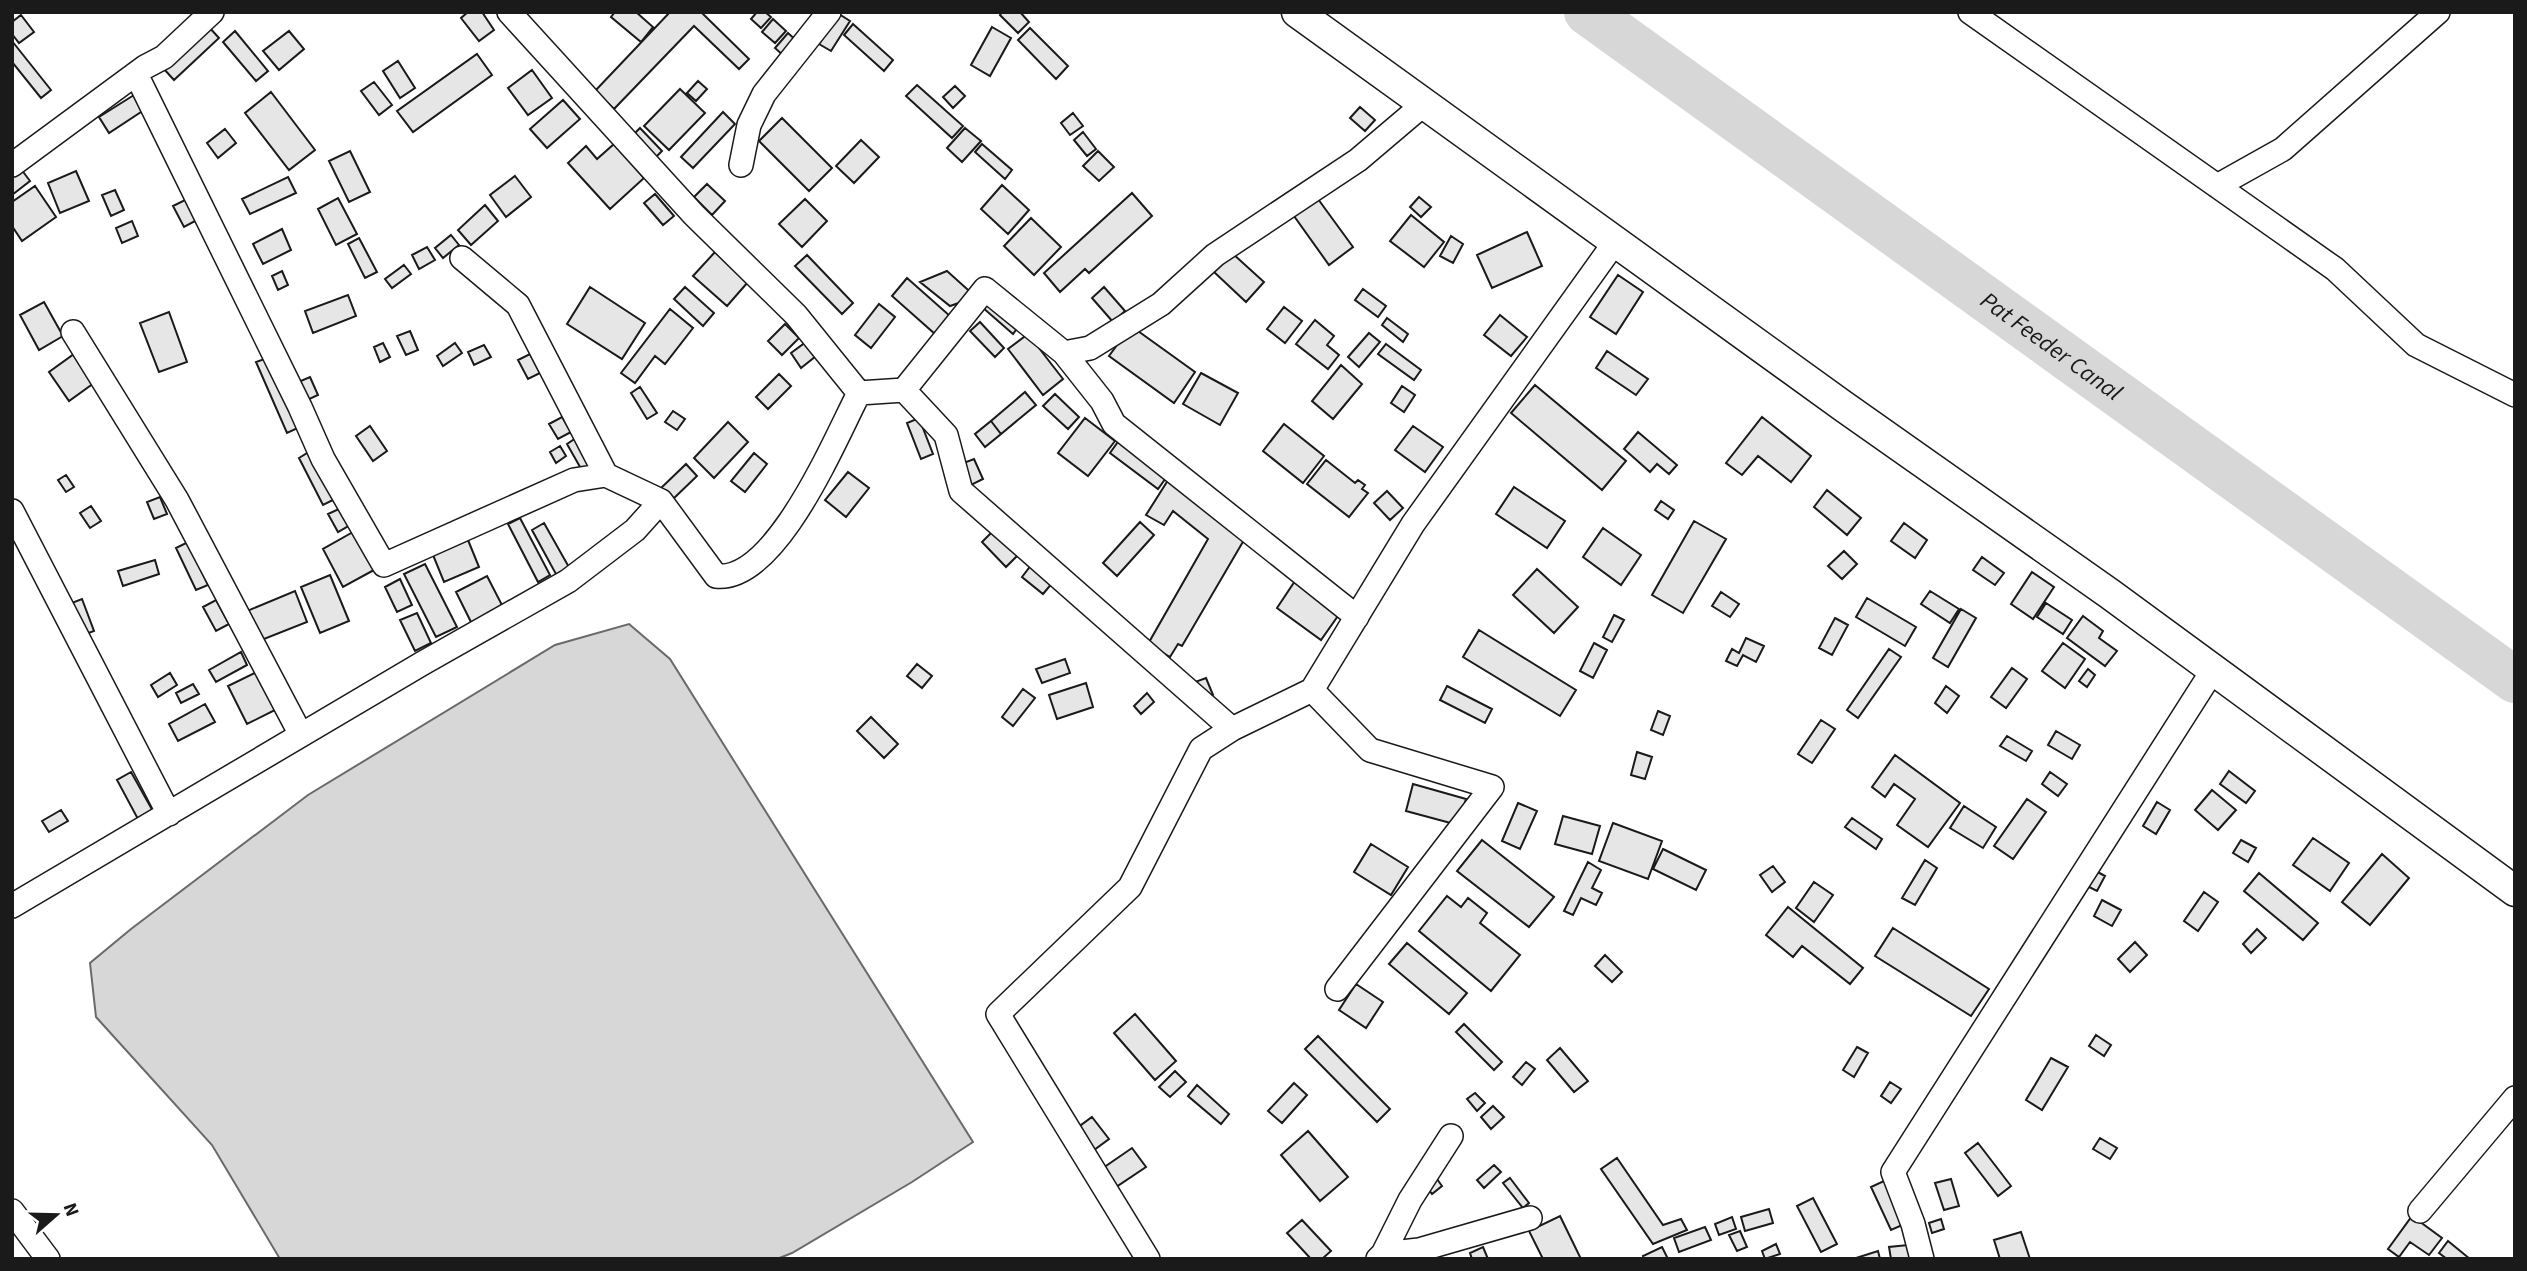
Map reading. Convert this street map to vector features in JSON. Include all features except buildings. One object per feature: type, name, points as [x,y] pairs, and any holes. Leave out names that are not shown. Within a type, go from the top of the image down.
[{"type":"street","points":[[12,165],[136,74],[164,57],[212,12]]},
{"type":"street","points":[[509,12],[694,215],[796,315],[859,393]]},
{"type":"street","points":[[741,165],[749,125],[764,94],[830,12]]},
{"type":"street","points":[[1297,12],[2213,670],[2515,891]]},
{"type":"street","points":[[1970,12],[2335,269],[2416,345],[2515,395]]},
{"type":"street","points":[[2217,186],[2283,149],[2438,12]]},
{"type":"street","points":[[136,74],[290,387],[323,460],[384,565],[574,480],[607,475],[661,500],[716,576],[729,578],[772,547],[788,526],[859,393]]},
{"type":"street","points":[[1064,353],[1090,348],[1161,304],[1215,255],[1357,160],[1424,104]]},
{"type":"street","points":[[1148,1259],[998,1014],[1130,887],[1201,750],[1232,729],[1312,690],[1413,524],[1615,242]]},
{"type":"street","points":[[462,258],[518,305],[607,475]]},
{"type":"street","points":[[859,393],[904,390],[985,289],[1064,353],[1102,401],[1114,424],[1357,617]]},
{"type":"street","points":[[74,332],[177,500],[300,736]]},
{"type":"street","points":[[904,390],[946,435],[961,491],[1232,729]]},
{"type":"street","points":[[12,906],[568,581],[635,530],[661,500]]},
{"type":"street","points":[[12,511],[169,814]]},
{"type":"street","points":[[1922,1259],[1913,1224],[1893,1171],[2213,670]]},
{"type":"street","points":[[1312,690],[1370,750],[1492,787],[1336,989]]},
{"type":"street","points":[[2420,1210],[2515,1098]]},
{"type":"street","points":[[1381,1256],[1410,1200],[1451,1136]]},
{"type":"street","points":[[12,1211],[48,1259]]},
{"type":"street","points":[[1381,1256],[1419,1250],[1530,1218]]},
{"type":"shaded area","points":[[629,624],[670,659],[973,1142],[912,1182],[792,1253],[777,1259],[280,1259],[212,1145],[96,1017],[90,963],[308,795],[555,645]]},
{"type":"waterway","name":"Pat Feeder Canal","points":[[1587,12],[2515,680]]}]
